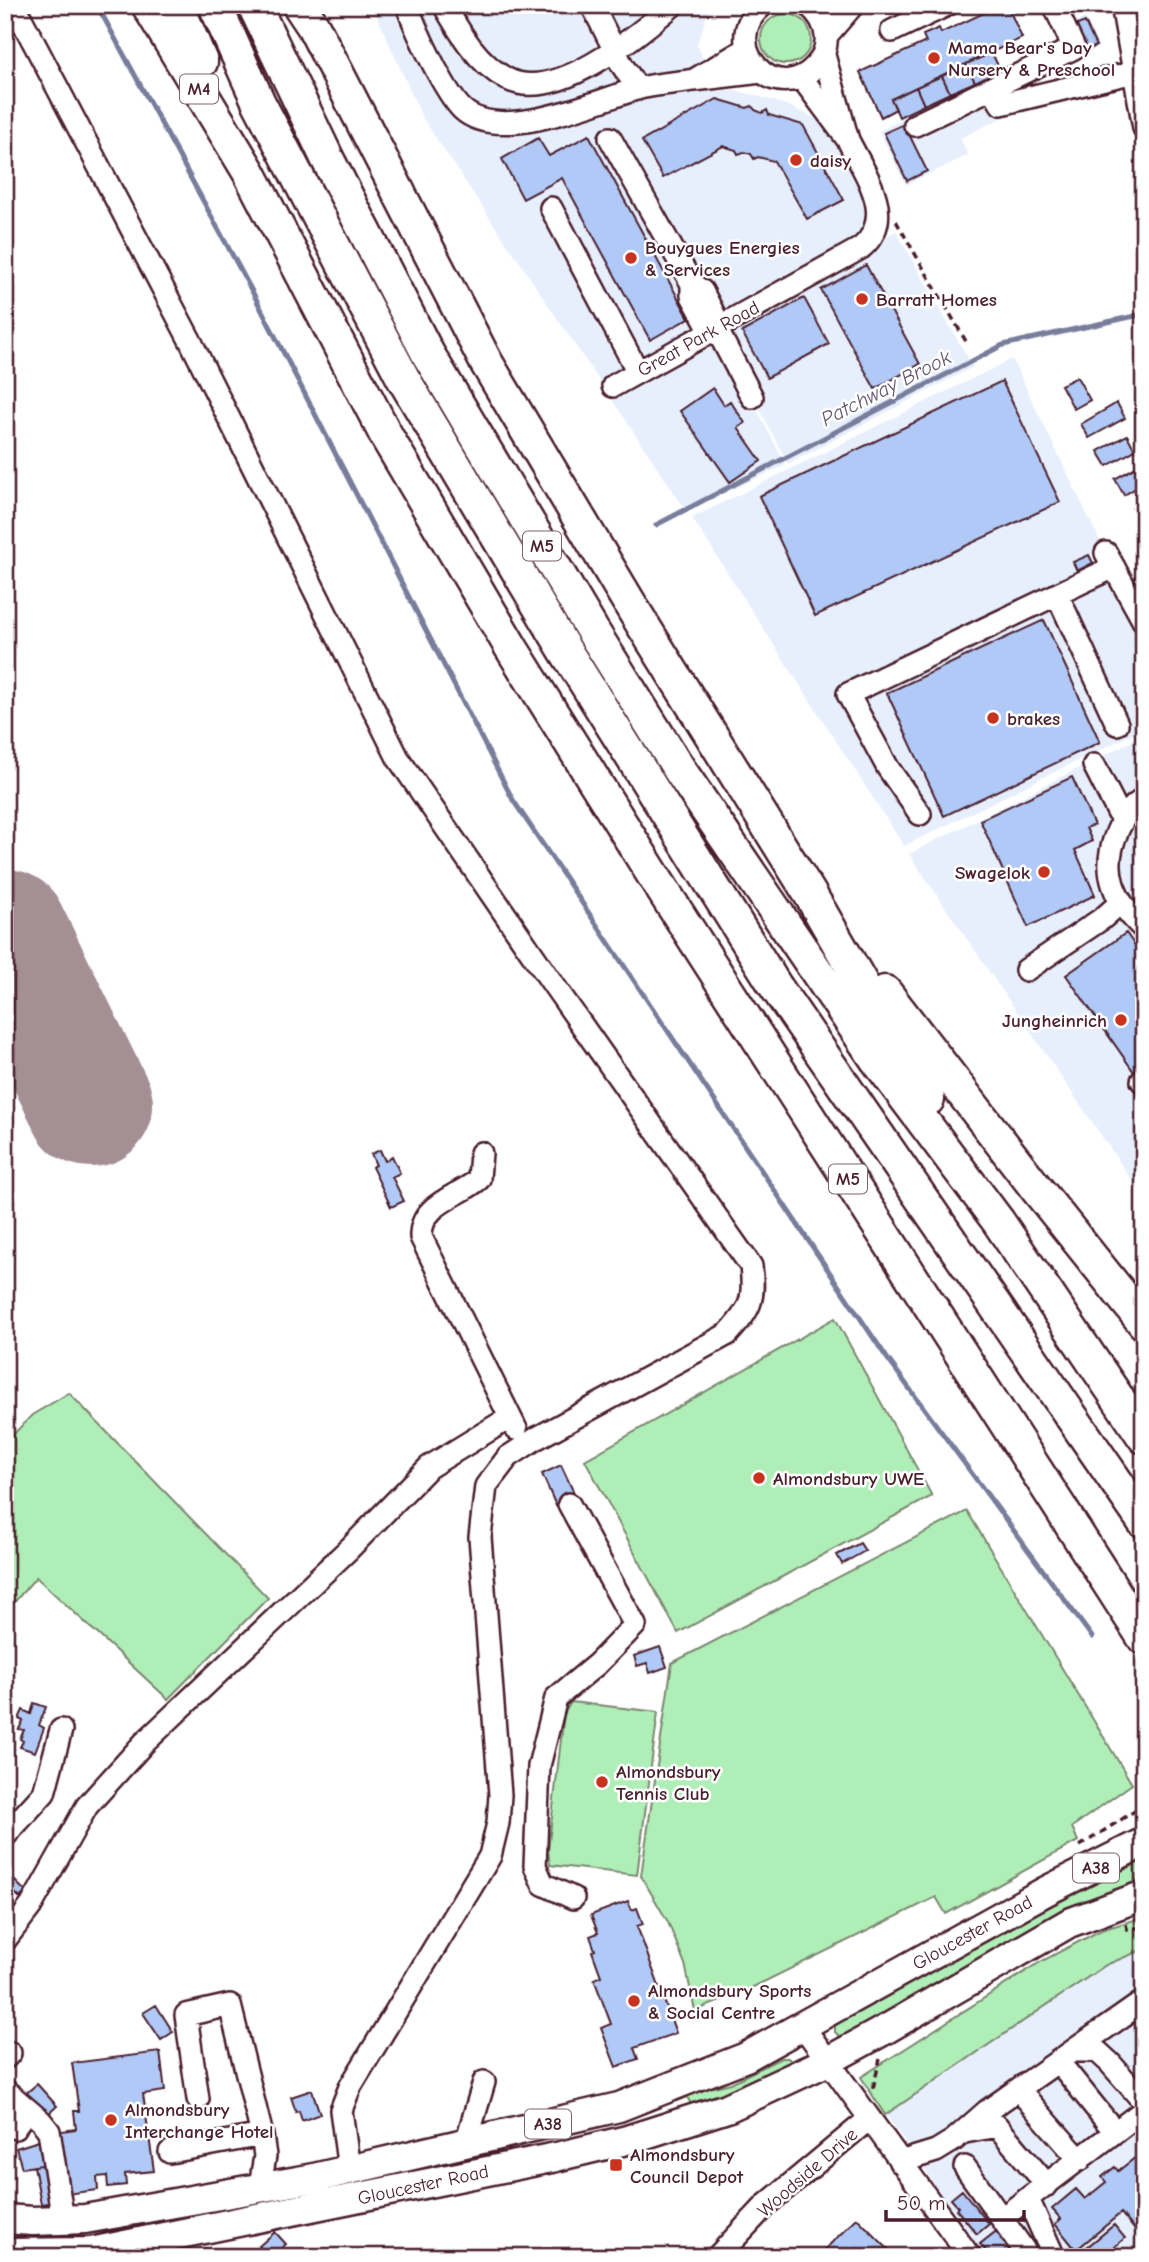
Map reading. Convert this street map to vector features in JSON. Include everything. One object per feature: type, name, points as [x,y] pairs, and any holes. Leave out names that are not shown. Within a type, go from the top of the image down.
[{"type":"highway","name":"M4","points":[[148,5],[249,172]]},
{"type":"highway","name":"M5","points":[[177,5],[249,172],[388,439],[512,649],[655,878],[1144,1638]]},
{"type":"highway","name":"M5","points":[[215,5],[259,103],[403,378],[565,650],[776,987],[1144,1522]]},
{"type":"highway","name":"M5","points":[[254,5],[327,158],[428,354],[592,630],[681,772],[877,1060],[998,1221],[1144,1437]]},
{"type":"highway","name":"M5","points":[[306,12],[486,362],[636,614],[810,894],[998,1221]]},
{"type":"highway","name":"M5","points":[[655,878],[957,1252]]},
{"type":"highway","name":"M5","points":[[810,894],[1035,1188],[1144,1323]]},
{"type":"main road","name":"Gloucester Road","points":[[5,2219],[74,2220],[349,2170],[619,2107],[746,2057],[1046,1891],[1144,1842]]},
{"type":"main road","name":"Gloucester Road","points":[[5,2253],[92,2254],[627,2140],[727,2108],[828,2061],[1069,1923],[1144,1895]]},
{"type":"street","points":[[13,5],[190,340],[398,758],[751,1266],[754,1292],[746,1314],[728,1334],[526,1445],[508,1457],[486,1486],[480,1537],[500,1795],[498,1823],[490,1856],[350,2087],[341,2110],[349,2170]]},
{"type":"street","points":[[407,5],[415,27],[463,110],[481,120],[499,124],[523,122],[638,89],[694,79],[761,72]]},
{"type":"street","points":[[444,5],[464,40],[484,61],[508,79],[534,86],[587,67],[646,29],[673,5]]},
{"type":"street","points":[[592,5],[622,65],[638,89]]},
{"type":"street","points":[[808,5],[823,22],[825,45],[848,140]]},
{"type":"street","points":[[756,8],[745,37],[751,61],[761,72],[773,78],[787,80],[801,78],[818,65],[825,45],[853,5]]},
{"type":"street","points":[[892,31],[947,5]]},
{"type":"street","points":[[915,125],[1074,48],[1054,5]]},
{"type":"street","points":[[1122,5],[1144,128]]},
{"type":"street","points":[[694,79],[746,49]]},
{"type":"street","points":[[992,88],[1001,104],[1134,72]]},
{"type":"street","points":[[801,78],[848,140],[878,202],[878,210]]},
{"type":"street","points":[[610,138],[692,284],[702,291],[716,328],[752,397]]},
{"type":"street","points":[[551,208],[638,372]]},
{"type":"street","name":"Great Park Road","points":[[613,386],[861,248],[872,239],[878,210]]},
{"type":"street","points":[[920,814],[888,768],[848,694],[1057,594],[1110,560],[1144,622]]},
{"type":"street","points":[[1057,594],[1117,724]]},
{"type":"street","points":[[1094,765],[1122,820]]},
{"type":"street","points":[[1142,798],[1122,820],[1109,860],[1111,881],[1120,903],[1144,929]]},
{"type":"street","points":[[1026,970],[1120,903]]},
{"type":"street","points":[[481,1153],[479,1179],[433,1208],[421,1228],[421,1237],[509,1418],[526,1445]]},
{"type":"street","points":[[5,1940],[31,1906],[87,1806],[144,1743],[350,1548],[429,1467],[509,1418]]},
{"type":"street","points":[[569,1504],[635,1625],[597,1664],[556,1698],[539,1766],[535,1866],[543,1884],[573,1898]]},
{"type":"street","points":[[5,1836],[44,1793],[61,1730]]},
{"type":"street","points":[[900,2162],[936,2151],[963,2133],[979,2117],[1144,2001]]},
{"type":"street","points":[[198,2099],[186,2015],[230,2005],[272,2184]]},
{"type":"street","points":[[802,2025],[969,2257]]},
{"type":"street","points":[[1065,2056],[1097,2051],[1144,2102]]},
{"type":"street","points":[[1065,2056],[1115,2132]]},
{"type":"street","points":[[466,2143],[484,2082]]},
{"type":"street","points":[[1018,2089],[1080,2160]]},
{"type":"street","points":[[5,2090],[49,2132],[74,2220],[92,2254]]},
{"type":"street","points":[[15,2127],[26,2109]]},
{"type":"street","points":[[1002,2218],[1144,2110]]},
{"type":"street","name":"Woodside Drive","points":[[717,2257],[767,2204],[868,2117]]},
{"type":"street","points":[[963,2133],[997,2126],[1047,2185]]},
{"type":"street","points":[[170,2152],[263,2146]]},
{"type":"street","points":[[965,2167],[1024,2250]]},
{"type":"street","points":[[1028,2199],[1054,2257]]},
{"type":"path","points":[[878,210],[893,216],[967,343]]},
{"type":"path","points":[[868,2117],[888,2028]]},
{"type":"shaded area","points":[[372,5],[711,5],[697,44],[714,87],[755,95],[789,106],[828,124],[893,227],[713,327],[786,465],[686,510],[422,117]]},
{"type":"shaded area","points":[[1085,18],[1099,47],[1003,94],[1012,113],[960,138],[968,155],[906,185],[879,131],[900,120],[890,98],[992,52],[1001,71],[1061,42],[1056,32]]},
{"type":"shaded area","points":[[896,231],[973,367],[788,464],[718,329]]},
{"type":"shaded area","points":[[1012,359],[1101,543],[1091,555],[1144,647],[1144,728],[904,846],[692,518]]},
{"type":"shaded area","points":[[1144,735],[1143,767],[1144,1198],[909,854]]},
{"type":"shaded area","points":[[1144,1949],[1144,2257],[986,2257],[956,2219],[886,2115],[1106,1965]]},
{"type":"green space","points":[[786,14],[804,21],[811,39],[804,57],[786,64],[768,57],[761,39],[768,21]]},
{"type":"green space","name":"Almondsbury UWE","points":[[835,1318],[932,1496],[678,1633],[585,1460]]},
{"type":"green space","points":[[69,1393],[268,1598],[168,1699],[36,1577],[5,1613],[5,1443],[32,1415]]},
{"type":"green space","points":[[967,1511],[1132,1784],[1072,1827],[1078,1841],[946,1914],[936,1897],[741,1993],[695,2011],[685,1964],[668,1922],[641,1876],[672,1663]]},
{"type":"green space","name":"Almondsbury Tennis Club","points":[[571,1702],[658,1712],[637,1875],[550,1865],[548,1851],[564,1714]]},
{"type":"green space","points":[[1144,1860],[1144,1883],[841,2038],[835,2032],[835,2022],[956,1953]]},
{"type":"green space","points":[[1144,1917],[1144,1949],[1106,1965],[885,2115],[861,2077],[1042,1961],[1101,1930]]},
{"type":"green space","points":[[781,2058],[788,2058],[793,2063],[698,2106],[691,2104],[687,2097],[688,2093],[731,2083]]},
{"type":"building","name":"Mama Bear's Day Nursery & Preschool","points":[[1001,5],[1007,5],[1022,38],[891,99],[896,109],[881,117],[860,72],[926,42],[923,35],[939,28],[941,33]]},
{"type":"building","points":[[1085,22],[1096,46],[1084,52],[1072,27]]},
{"type":"building","points":[[992,53],[1000,70],[975,82],[966,64]]},
{"type":"building","points":[[966,64],[975,82],[950,93],[942,76]]},
{"type":"building","points":[[942,76],[950,93],[924,105],[916,87]]},
{"type":"building","points":[[916,87],[924,105],[899,117],[891,99]]},
{"type":"building","name":"daisy","points":[[717,99],[747,108],[752,106],[762,113],[767,110],[769,115],[803,125],[844,200],[807,219],[774,161],[758,157],[754,159],[751,154],[738,154],[736,150],[723,146],[663,178],[642,141]]},
{"type":"building","points":[[904,124],[927,171],[907,181],[884,133]]},
{"type":"building","name":"Bouygues Energies & Services","points":[[589,135],[689,318],[650,340],[562,178],[523,199],[502,159],[538,138],[549,156]]},
{"type":"building","points":[[866,265],[920,364],[875,389],[821,290]]},
{"type":"building","points":[[804,298],[829,344],[767,378],[742,332]]},
{"type":"building","points":[[1077,377],[1090,400],[1074,409],[1061,385]]},
{"type":"building","points":[[1002,381],[1060,502],[815,616],[759,496]]},
{"type":"building","points":[[713,388],[724,405],[730,401],[745,423],[738,428],[761,461],[730,482],[680,411]]},
{"type":"building","points":[[1117,403],[1125,418],[1089,438],[1081,424]]},
{"type":"building","points":[[1127,435],[1135,450],[1107,466],[1098,451]]},
{"type":"building","points":[[1143,463],[1144,483],[1124,495],[1115,479]]},
{"type":"building","points":[[1144,501],[1144,514],[1139,517],[1133,508]]},
{"type":"building","points":[[1089,555],[1093,563],[1077,571],[1073,562]]},
{"type":"building","name":"brakes","points":[[1044,620],[1100,742],[944,816],[887,693]]},
{"type":"building","name":"Swagelok","points":[[1072,777],[1094,825],[1086,828],[1092,841],[1075,850],[1095,895],[1028,927],[980,820]]},
{"type":"building","name":"Jungheinrich","points":[[1126,933],[1144,958],[1144,1065],[1134,1072],[1066,975]]},
{"type":"building","points":[[380,1150],[385,1161],[392,1156],[400,1173],[392,1177],[404,1201],[391,1207],[372,1167],[376,1165],[371,1154]]},
{"type":"building","points":[[561,1465],[576,1497],[556,1506],[542,1474]]},
{"type":"building","points":[[860,1543],[865,1551],[842,1564],[837,1555]]},
{"type":"building","points":[[660,1647],[667,1667],[650,1673],[647,1663],[637,1666],[634,1656]]},
{"type":"building","points":[[34,1703],[46,1707],[39,1725],[44,1728],[35,1752],[20,1747],[24,1730],[19,1729],[23,1721],[19,1719],[23,1710],[31,1714]]},
{"type":"building","points":[[11,1877],[26,1892],[20,1898],[5,1883]]},
{"type":"building","name":"Almondsbury Sports & Social Centre","points":[[628,1901],[632,1910],[637,1908],[643,1924],[637,1926],[676,2033],[634,2048],[638,2059],[616,2067],[601,2028],[611,2024],[594,1979],[601,1976],[592,1951],[595,1950],[590,1936],[598,1933],[591,1915]]},
{"type":"building","points":[[156,2005],[173,2032],[161,2040],[143,2013]]},
{"type":"building","name":"Almondsbury Interchange Hotel","points":[[160,2052],[165,2091],[143,2094],[154,2171],[125,2174],[126,2185],[108,2187],[107,2176],[97,2177],[98,2190],[66,2194],[55,2132],[76,2129],[74,2111],[79,2111],[72,2063]]},
{"type":"building","points":[[37,2084],[57,2106],[45,2117],[24,2095]]},
{"type":"building","points":[[312,2090],[320,2114],[302,2121],[291,2097]]},
{"type":"building","points":[[42,2140],[49,2164],[22,2168],[16,2148]]},
{"type":"building","points":[[1144,2140],[1144,2195],[1139,2198],[1144,2204],[1144,2241],[1121,2213],[1076,2250],[1055,2224],[1061,2219],[1052,2209],[1076,2189],[1085,2199],[1106,2182],[1102,2177],[1115,2167],[1118,2171],[1141,2153],[1136,2147]]},
{"type":"building","points":[[49,2164],[56,2202],[41,2204],[34,2166]]},
{"type":"building","points":[[962,2190],[989,2224],[977,2234],[951,2199]]},
{"type":"building","points":[[857,2218],[896,2257],[817,2257]]},
{"type":"building","points":[[1114,2225],[1125,2238],[1102,2257],[1085,2257],[1081,2252]]},
{"type":"building","points":[[999,2229],[1022,2257],[991,2257],[980,2244]]},
{"type":"building","points":[[275,2232],[286,2244],[281,2249],[287,2255],[292,2250],[297,2256],[269,2257],[259,2246]]},
{"type":"waterway","points":[[97,5],[254,295],[513,800],[887,1358],[1092,1637]]},
{"type":"waterway","name":"Patchway Brook","points":[[656,525],[1003,345],[1144,314]]},
{"type":"runway","points":[[5,931],[91,1105]]},
{"type":"place","name":"Mama Bear's Day Nursery & Preschool","points":[[934,58]]},
{"type":"place","name":"daisy","points":[[796,160]]},
{"type":"place","name":"Bouygues Energies & Services","points":[[631,258]]},
{"type":"place","name":"Barratt Homes","points":[[862,299]]},
{"type":"place","name":"brakes","points":[[993,718]]},
{"type":"place","name":"Swagelok","points":[[1044,872]]},
{"type":"place","name":"Jungheinrich","points":[[1121,1020]]},
{"type":"place","name":"Almondsbury UWE","points":[[759,1478]]},
{"type":"place","name":"Almondsbury Tennis Club","points":[[602,1782]]},
{"type":"place","name":"Almondsbury Sports & Social Centre","points":[[634,2001]]},
{"type":"place","name":"Almondsbury Interchange Hotel","points":[[111,2120]]},
{"type":"place","name":"Almondsbury Council Depot","points":[[616,2165]]}]
